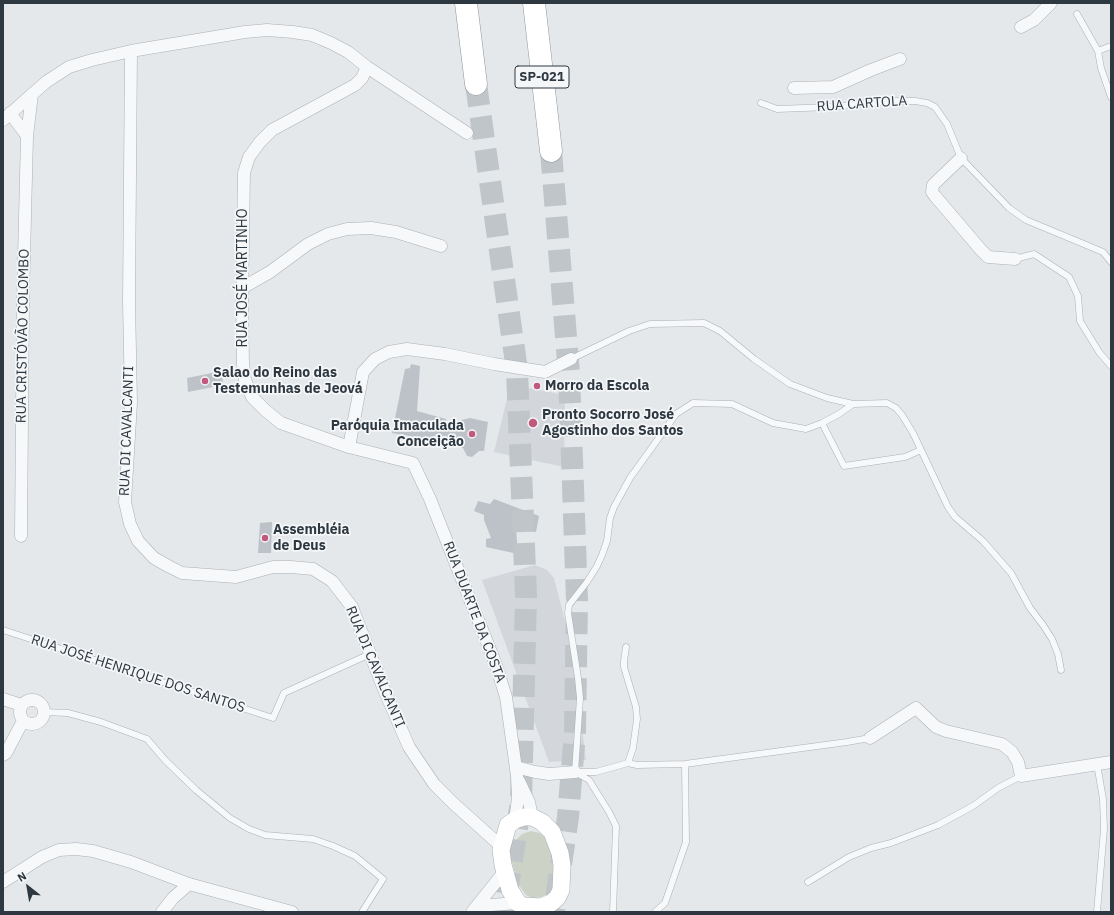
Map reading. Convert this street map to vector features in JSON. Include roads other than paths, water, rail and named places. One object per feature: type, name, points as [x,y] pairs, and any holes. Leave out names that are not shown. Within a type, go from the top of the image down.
[{"type":"highway","points":[[466,3],[476,84]]},
{"type":"highway","name":"SP-021","points":[[534,3],[551,151]]},
{"type":"street","points":[[1021,26],[1034,20],[1051,3]]},
{"type":"street","points":[[27,136],[7,117],[46,82],[69,67],[131,51],[245,32],[267,30],[312,35],[331,43],[348,52],[367,67],[467,133]]},
{"type":"street","name":"RUA DI CAVALCANTI","points":[[131,51],[129,301],[131,404],[125,502],[130,524],[138,541],[154,558],[182,572],[236,577],[273,567],[313,568],[332,582],[352,607],[409,747],[434,784],[502,847]]},
{"type":"street","points":[[794,88],[834,87],[900,59]]},
{"type":"street","name":"RUA JOSÉ MARTINHO","points":[[367,67],[362,78],[355,85],[272,130],[260,142],[249,157],[244,173],[242,288],[243,364],[245,380],[252,397],[281,423],[348,447],[413,463]]},
{"type":"street","name":"RUA CRISTÓVÃO COLOMBO","points":[[21,536],[23,299],[27,136],[32,94]]},
{"type":"street","points":[[961,158],[933,185],[932,192],[988,257],[1015,259]]},
{"type":"street","points":[[242,288],[270,272],[308,244],[328,234],[347,229],[371,228],[396,232],[441,246]]},
{"type":"street","points":[[348,447],[362,372],[375,360],[389,352],[407,350],[444,354],[545,372],[571,359]]},
{"type":"street","name":"RUA DUARTE DA COSTA","points":[[413,463],[430,499],[495,662],[506,697],[517,771],[518,798],[514,820]]},
{"type":"street","points":[[3,699],[21,705]]},
{"type":"street","points":[[34,699],[40,702],[44,708],[44,712],[41,720],[36,724],[29,724],[23,721],[19,710],[21,705],[27,700],[34,699]]},
{"type":"street","points":[[870,738],[916,708],[928,721],[940,729],[1002,744],[1012,752],[1018,762],[1021,776],[1111,762]]},
{"type":"street","points":[[3,755],[6,753],[23,721]]},
{"type":"street","points":[[517,771],[549,774],[575,772]]},
{"type":"street","name":"RUA DUARTE DA COSTA","points":[[517,771],[529,802],[532,818]]},
{"type":"street","points":[[476,912],[490,905],[523,907],[541,907],[552,908],[561,890],[562,865],[560,854],[552,832],[542,822],[524,817],[514,820],[508,825],[502,847],[504,872],[510,890],[523,907]]},
{"type":"street","points":[[3,882],[42,857],[59,850],[76,849],[93,851],[131,862],[189,884],[292,912]]},
{"type":"street","points":[[472,912],[504,872]]},
{"type":"street","points":[[162,912],[172,898],[189,884]]},
{"type":"lane","points":[[1077,14],[1098,51],[1101,68],[1111,97]]},
{"type":"lane","points":[[1098,51],[1111,46]]},
{"type":"lane","name":"RUA CARTOLA","points":[[761,103],[777,110],[898,101],[927,103],[935,108],[947,124],[961,158],[970,170],[1016,214],[1026,220],[1103,252],[1111,262]]},
{"type":"lane","points":[[1015,259],[1034,254],[1069,277],[1078,296],[1080,321],[1099,352],[1111,366]]},
{"type":"lane","points":[[571,359],[628,331],[650,324],[704,323],[720,331],[754,359],[790,384],[827,398],[853,404],[887,403],[896,408],[902,415],[921,450],[948,507],[955,517],[983,540],[1011,573],[1030,608],[1052,639],[1058,654],[1061,670]]},
{"type":"lane","points":[[575,772],[580,698],[568,613],[569,605],[597,566],[607,541],[610,518],[614,507],[630,478],[676,414],[693,403],[732,404],[773,423],[806,429],[839,414],[853,404]]},
{"type":"lane","points":[[822,423],[844,466],[905,458],[921,450]]},
{"type":"lane","name":"RUA JOSÉ HENRIQUE DOS SANTOS","points":[[3,630],[273,718],[284,693],[370,654]]},
{"type":"lane","points":[[626,647],[624,667],[636,707],[637,719],[633,748],[628,763]]},
{"type":"lane","points":[[44,712],[68,713],[101,722],[146,738],[165,760],[196,790],[230,818],[249,829],[265,835],[312,839],[333,846],[355,856],[383,879],[362,912]]},
{"type":"lane","points":[[575,772],[596,772],[628,763],[637,765],[685,764],[870,738]]},
{"type":"lane","points":[[655,912],[664,902],[686,842],[685,764]]},
{"type":"lane","points":[[1097,764],[1103,799],[1104,829],[1097,912]]},
{"type":"lane","points":[[575,772],[589,780],[616,826],[613,912]]},
{"type":"lane","points":[[808,882],[849,856],[938,825],[973,806],[998,788],[1021,776]]},
{"type":"tunnel","points":[[476,84],[517,370],[526,596],[521,802],[504,912]]},
{"type":"tunnel","points":[[551,151],[569,374],[577,600],[575,732],[568,817],[554,912]]},
{"type":"place","name":"Salao do Reino das Testemunhas de Jeová","points":[[205,381]]},
{"type":"place","name":"Morro da Escola","points":[[537,386]]},
{"type":"place","name":"Pronto Socorro José Agostinho dos Santos","points":[[533,423]]},
{"type":"place","name":"Paróquia Imaculada Conceição","points":[[472,434]]},
{"type":"place","name":"Assembléia de Deus","points":[[265,538]]}]
